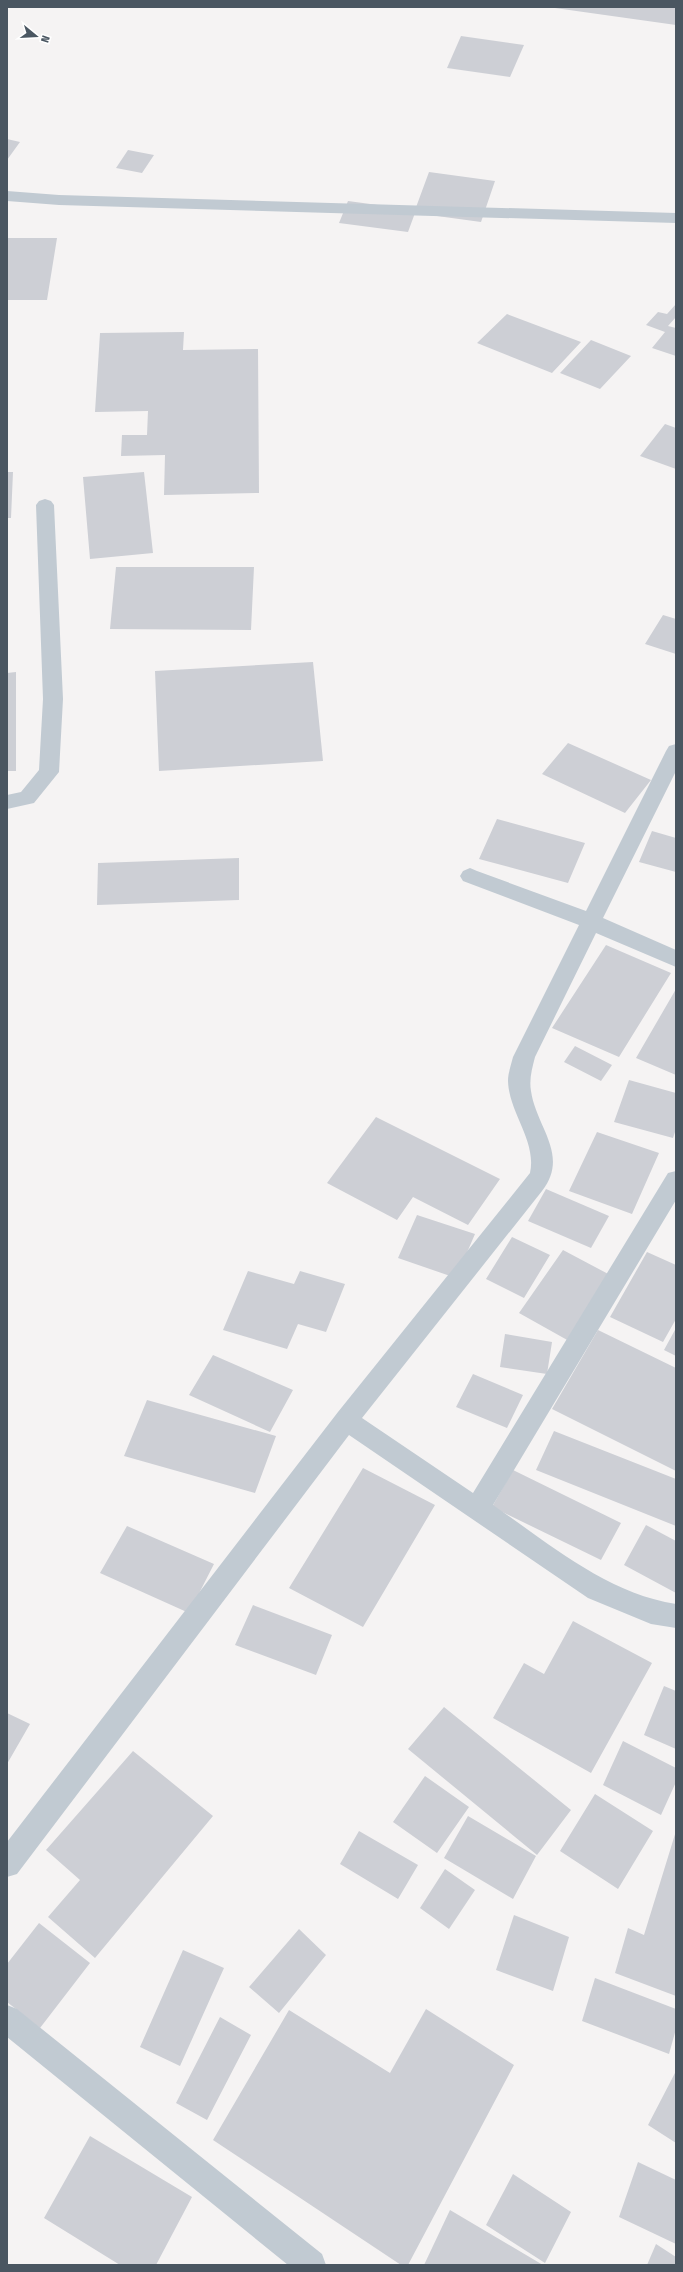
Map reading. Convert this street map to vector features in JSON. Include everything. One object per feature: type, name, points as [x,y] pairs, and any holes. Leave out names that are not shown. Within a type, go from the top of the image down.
[{"type":"street","points":[[7,196],[59,200],[676,218]]},
{"type":"street","points":[[7,802],[27,798],[49,772],[53,699],[45,505]]},
{"type":"street","points":[[7,1864],[346,1420],[524,1197],[541,1173],[542,1152],[522,1101],[519,1081],[524,1057],[676,751]]},
{"type":"street","points":[[470,876],[592,922],[676,959]]},
{"type":"street","points":[[477,1509],[676,1180]]},
{"type":"street","points":[[346,1420],[597,1590],[651,1612],[676,1616]]},
{"type":"street","points":[[7,2019],[311,2265]]},
{"type":"building","points":[[676,7],[676,25],[555,8]]},
{"type":"building","points":[[461,36],[524,45],[510,77],[447,68]]},
{"type":"building","points":[[7,139],[20,142],[7,160]]},
{"type":"building","points":[[128,150],[154,155],[142,173],[116,168]]},
{"type":"building","points":[[429,172],[495,181],[481,222],[415,213],[408,232],[339,223],[348,201],[415,210]]},
{"type":"building","points":[[7,238],[57,238],[47,300],[7,300]]},
{"type":"building","points":[[676,304],[676,317],[668,326],[676,328],[676,356],[652,348],[665,332],[646,325],[658,312],[667,314]]},
{"type":"building","points":[[507,314],[581,342],[552,373],[477,343]]},
{"type":"building","points":[[184,332],[183,350],[258,349],[259,493],[164,495],[165,455],[121,456],[122,435],[147,435],[148,411],[95,412],[100,333]]},
{"type":"building","points":[[591,340],[631,356],[600,389],[560,373]]},
{"type":"building","points":[[665,424],[676,428],[676,469],[640,456]]},
{"type":"building","points":[[7,472],[13,472],[11,518],[7,518]]},
{"type":"building","points":[[144,472],[153,553],[90,559],[83,477]]},
{"type":"building","points":[[116,567],[254,567],[251,630],[110,629]]},
{"type":"building","points":[[663,615],[676,619],[676,654],[645,644]]},
{"type":"building","points":[[313,662],[323,761],[159,771],[155,671]]},
{"type":"building","points":[[16,672],[16,771],[7,771],[7,673]]},
{"type":"building","points":[[568,743],[651,780],[625,813],[542,774]]},
{"type":"building","points":[[497,819],[585,843],[568,883],[479,859]]},
{"type":"building","points":[[652,831],[676,838],[676,872],[639,862]]},
{"type":"building","points":[[239,858],[239,900],[97,905],[98,863]]},
{"type":"building","points":[[606,945],[671,973],[619,1057],[552,1028]]},
{"type":"building","points":[[676,989],[676,1075],[636,1058]]},
{"type":"building","points":[[575,1046],[612,1065],[601,1081],[564,1062]]},
{"type":"building","points":[[629,1080],[676,1093],[676,1129],[673,1138],[614,1122]]},
{"type":"building","points":[[376,1117],[500,1179],[468,1225],[413,1197],[397,1220],[327,1183]]},
{"type":"building","points":[[597,1132],[659,1153],[632,1214],[569,1191]]},
{"type":"building","points":[[546,1189],[609,1216],[591,1248],[528,1221]]},
{"type":"building","points":[[417,1215],[475,1234],[456,1278],[398,1258]]},
{"type":"building","points":[[512,1237],[550,1255],[524,1298],[486,1279]]},
{"type":"building","points":[[563,1250],[612,1276],[569,1341],[519,1313]]},
{"type":"building","points":[[647,1252],[676,1265],[676,1319],[663,1342],[610,1317]]},
{"type":"building","points":[[248,1271],[294,1284],[300,1271],[345,1284],[326,1332],[298,1324],[287,1349],[223,1330]]},
{"type":"building","points":[[676,1328],[676,1356],[664,1350]]},
{"type":"building","points":[[598,1330],[676,1368],[676,1471],[552,1409]]},
{"type":"building","points":[[505,1334],[552,1342],[547,1374],[500,1367]]},
{"type":"building","points":[[213,1355],[293,1390],[270,1432],[189,1395]]},
{"type":"building","points":[[473,1374],[523,1395],[507,1428],[456,1407]]},
{"type":"building","points":[[147,1400],[276,1436],[255,1493],[124,1456]]},
{"type":"building","points":[[554,1431],[676,1479],[676,1526],[536,1470]]},
{"type":"building","points":[[363,1468],[435,1505],[363,1627],[289,1588]]},
{"type":"building","points":[[513,1470],[621,1523],[601,1560],[492,1507]]},
{"type":"building","points":[[646,1525],[676,1541],[676,1593],[624,1565]]},
{"type":"building","points":[[127,1526],[214,1564],[189,1613],[100,1573]]},
{"type":"building","points":[[253,1605],[332,1635],[316,1675],[235,1645]]},
{"type":"building","points":[[573,1621],[652,1663],[591,1773],[493,1718],[524,1663],[544,1674]]},
{"type":"building","points":[[664,1686],[676,1691],[676,1749],[644,1735]]},
{"type":"building","points":[[444,1707],[571,1810],[537,1855],[408,1749]]},
{"type":"building","points":[[7,1713],[30,1724],[7,1764]]},
{"type":"building","points":[[623,1741],[676,1768],[676,1782],[661,1815],[603,1785]]},
{"type":"building","points":[[133,1751],[213,1816],[95,1958],[48,1917],[80,1880],[46,1850]]},
{"type":"building","points":[[425,1776],[469,1807],[437,1853],[393,1822]]},
{"type":"building","points":[[595,1794],[653,1831],[618,1889],[560,1851]]},
{"type":"building","points":[[468,1816],[536,1856],[513,1899],[444,1858]]},
{"type":"building","points":[[359,1831],[418,1865],[398,1899],[340,1864]]},
{"type":"building","points":[[676,1831],[676,1996],[615,1973],[628,1928],[644,1935]]},
{"type":"building","points":[[445,1869],[475,1890],[449,1929],[420,1908]]},
{"type":"building","points":[[514,1915],[569,1937],[553,1991],[496,1970]]},
{"type":"building","points":[[39,1923],[90,1963],[40,2028],[7,2002],[7,1964]]},
{"type":"building","points":[[299,1929],[326,1955],[279,2013],[249,1987]]},
{"type":"building","points":[[183,1950],[224,1968],[180,2066],[140,2047]]},
{"type":"building","points":[[595,1978],[676,2009],[676,2029],[669,2054],[582,2021]]},
{"type":"building","points":[[426,2009],[514,2065],[408,2265],[401,2265],[213,2140],[289,2010],[390,2073]]},
{"type":"building","points":[[220,2017],[251,2035],[207,2120],[176,2103]]},
{"type":"building","points":[[676,2071],[676,2143],[648,2125]]},
{"type":"building","points":[[90,2136],[192,2197],[156,2265],[120,2265],[44,2218]]},
{"type":"building","points":[[638,2162],[676,2180],[676,2244],[619,2217]]},
{"type":"building","points":[[513,2174],[571,2212],[545,2263],[486,2225]]},
{"type":"building","points":[[450,2210],[543,2265],[424,2265]]},
{"type":"building","points":[[656,2244],[676,2257],[676,2265],[647,2265]]}]
